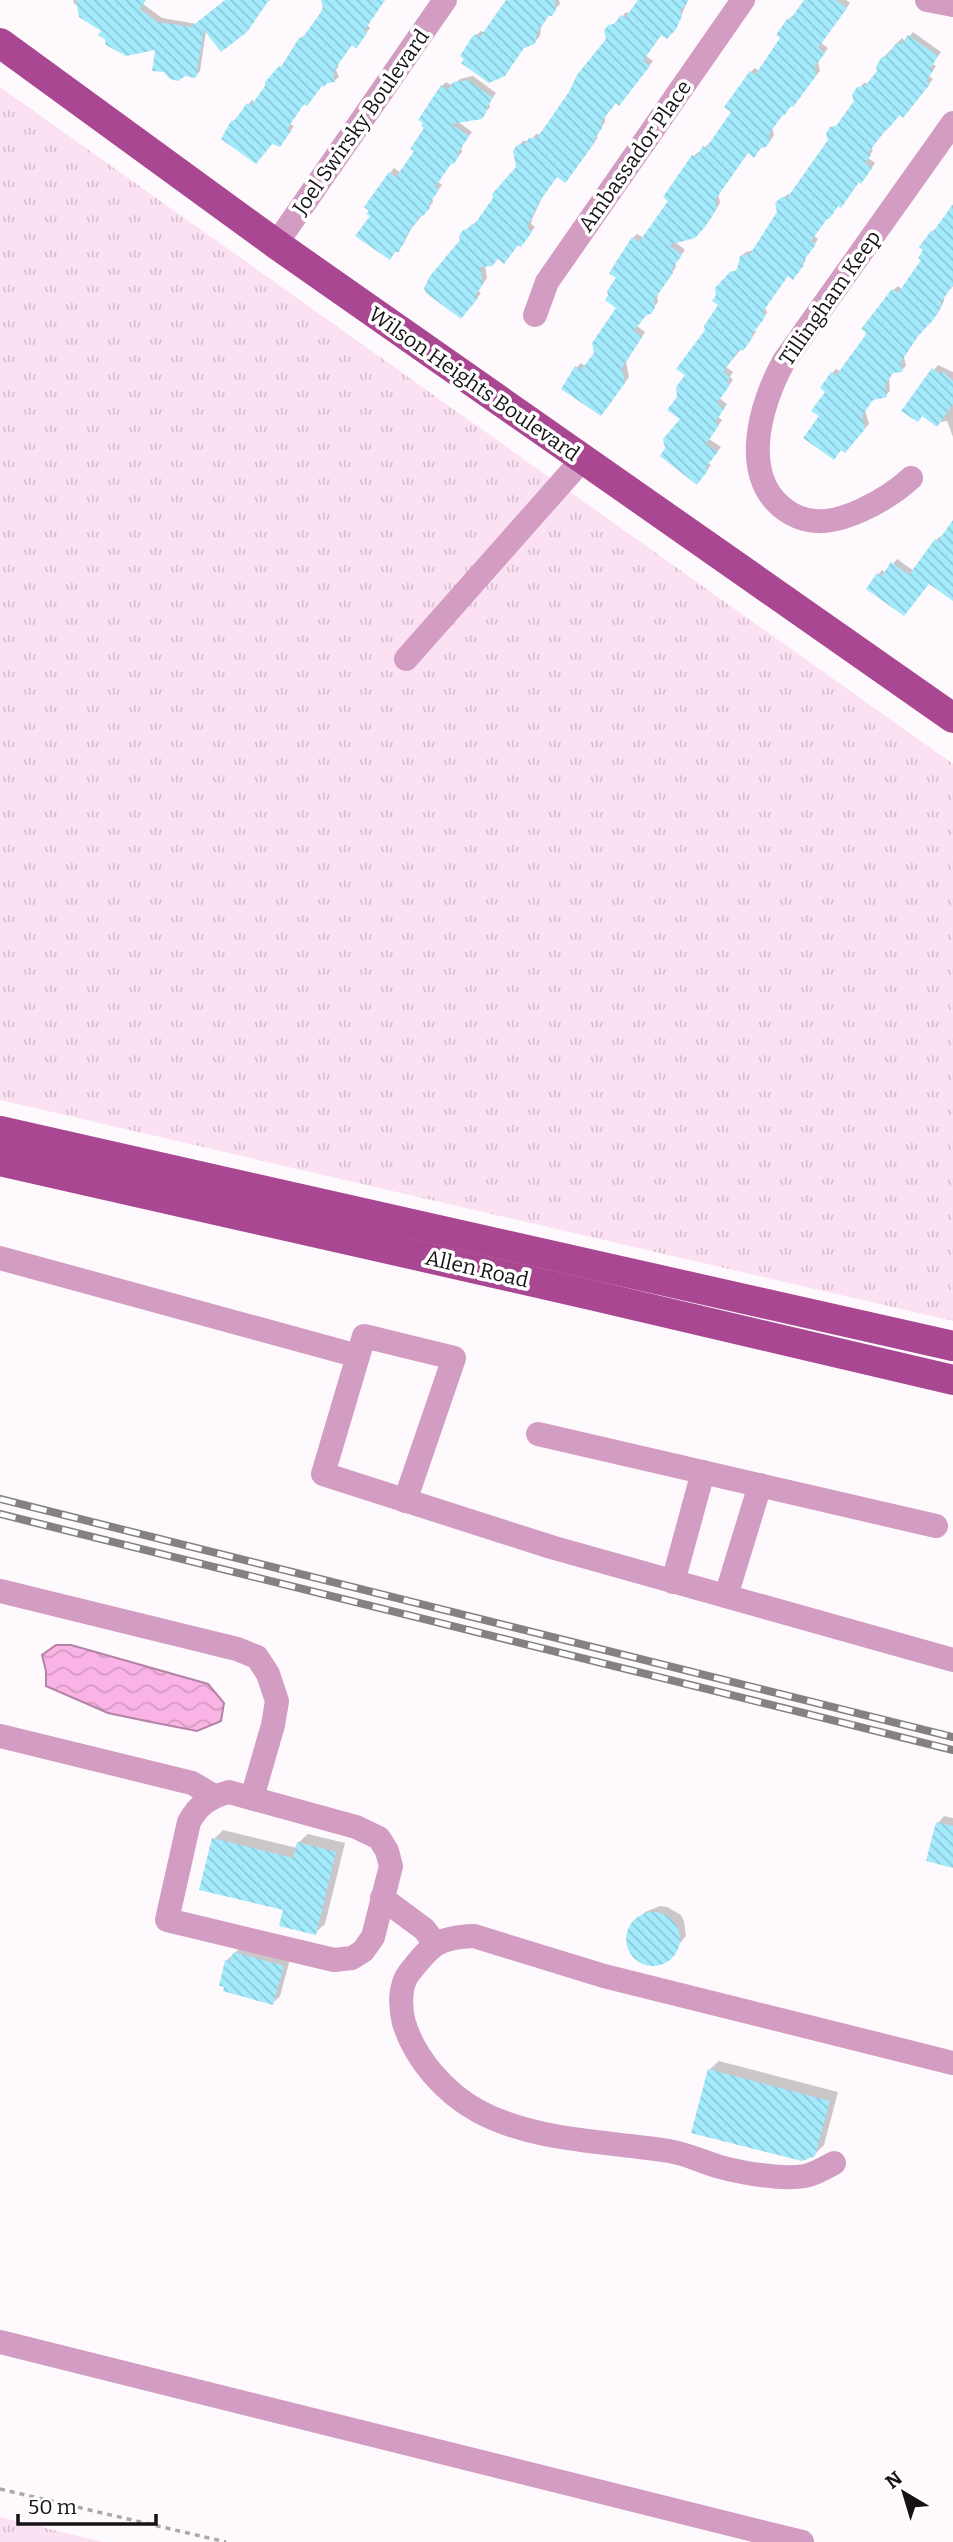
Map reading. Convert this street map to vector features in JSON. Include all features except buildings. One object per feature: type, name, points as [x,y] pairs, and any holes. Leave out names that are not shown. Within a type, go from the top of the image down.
[{"type":"main road","name":"Wilson Heights Boulevard","points":[[0,43],[276,244],[953,718]]},
{"type":"main road","points":[[890,673],[953,737]]},
{"type":"main road","name":"Allen Road","points":[[0,1131],[953,1346]]},
{"type":"main road","name":"Allen Road","points":[[0,1161],[599,1296],[953,1380]]},
{"type":"street","name":"Joel Swirsky Boulevard","points":[[276,244],[445,0]]},
{"type":"street","name":"Ambassador Place","points":[[535,315],[547,282],[743,0]]},
{"type":"street","points":[[927,0],[953,5]]},
{"type":"street","name":"Tillingham Keep","points":[[911,478],[878,502],[846,517],[821,522],[801,519],[780,507],[765,487],[760,471],[759,435],[767,397],[784,361],[950,135]]},
{"type":"street","points":[[406,659],[582,460]]},
{"type":"street","points":[[0,1258],[358,1356]]},
{"type":"street","points":[[405,1501],[454,1358],[364,1336],[323,1474],[405,1501],[551,1547],[953,1660]]},
{"type":"street","points":[[538,1434],[936,1526]]},
{"type":"street","points":[[673,1582],[703,1472]]},
{"type":"street","points":[[726,1596],[760,1485]]},
{"type":"street","points":[[0,1591],[237,1649],[257,1657],[268,1674],[277,1701],[273,1725],[252,1798]]},
{"type":"street","points":[[0,1736],[192,1783],[214,1796]]},
{"type":"street","points":[[229,1792],[356,1827],[379,1838],[387,1851],[391,1866],[373,1937],[363,1951],[352,1958],[334,1960],[167,1920],[189,1822],[197,1807],[214,1796],[229,1792]]},
{"type":"street","points":[[382,1898],[424,1929],[435,1943]]},
{"type":"street","points":[[834,2163],[804,2176],[722,2168],[672,2152],[528,2130],[479,2111],[452,2093],[421,2060],[407,2035],[400,2010],[404,1980],[435,1943],[453,1936],[474,1936],[604,1976],[953,2063]]},
{"type":"street","points":[[0,2342],[802,2542]]},
{"type":"path","points":[[0,2489],[226,2542]]},
{"type":"green space","points":[[0,87],[953,764],[953,1321],[0,1100]]},
{"type":"green space","points":[[0,2517],[103,2542],[0,2542]]},
{"type":"water","points":[[56,1645],[71,1645],[208,1684],[224,1703],[221,1721],[197,1731],[146,1721],[108,1713],[46,1686],[42,1655]]},
{"type":"railway","points":[[0,1499],[953,1737]]},
{"type":"railway","points":[[0,1514],[953,1750]]}]
